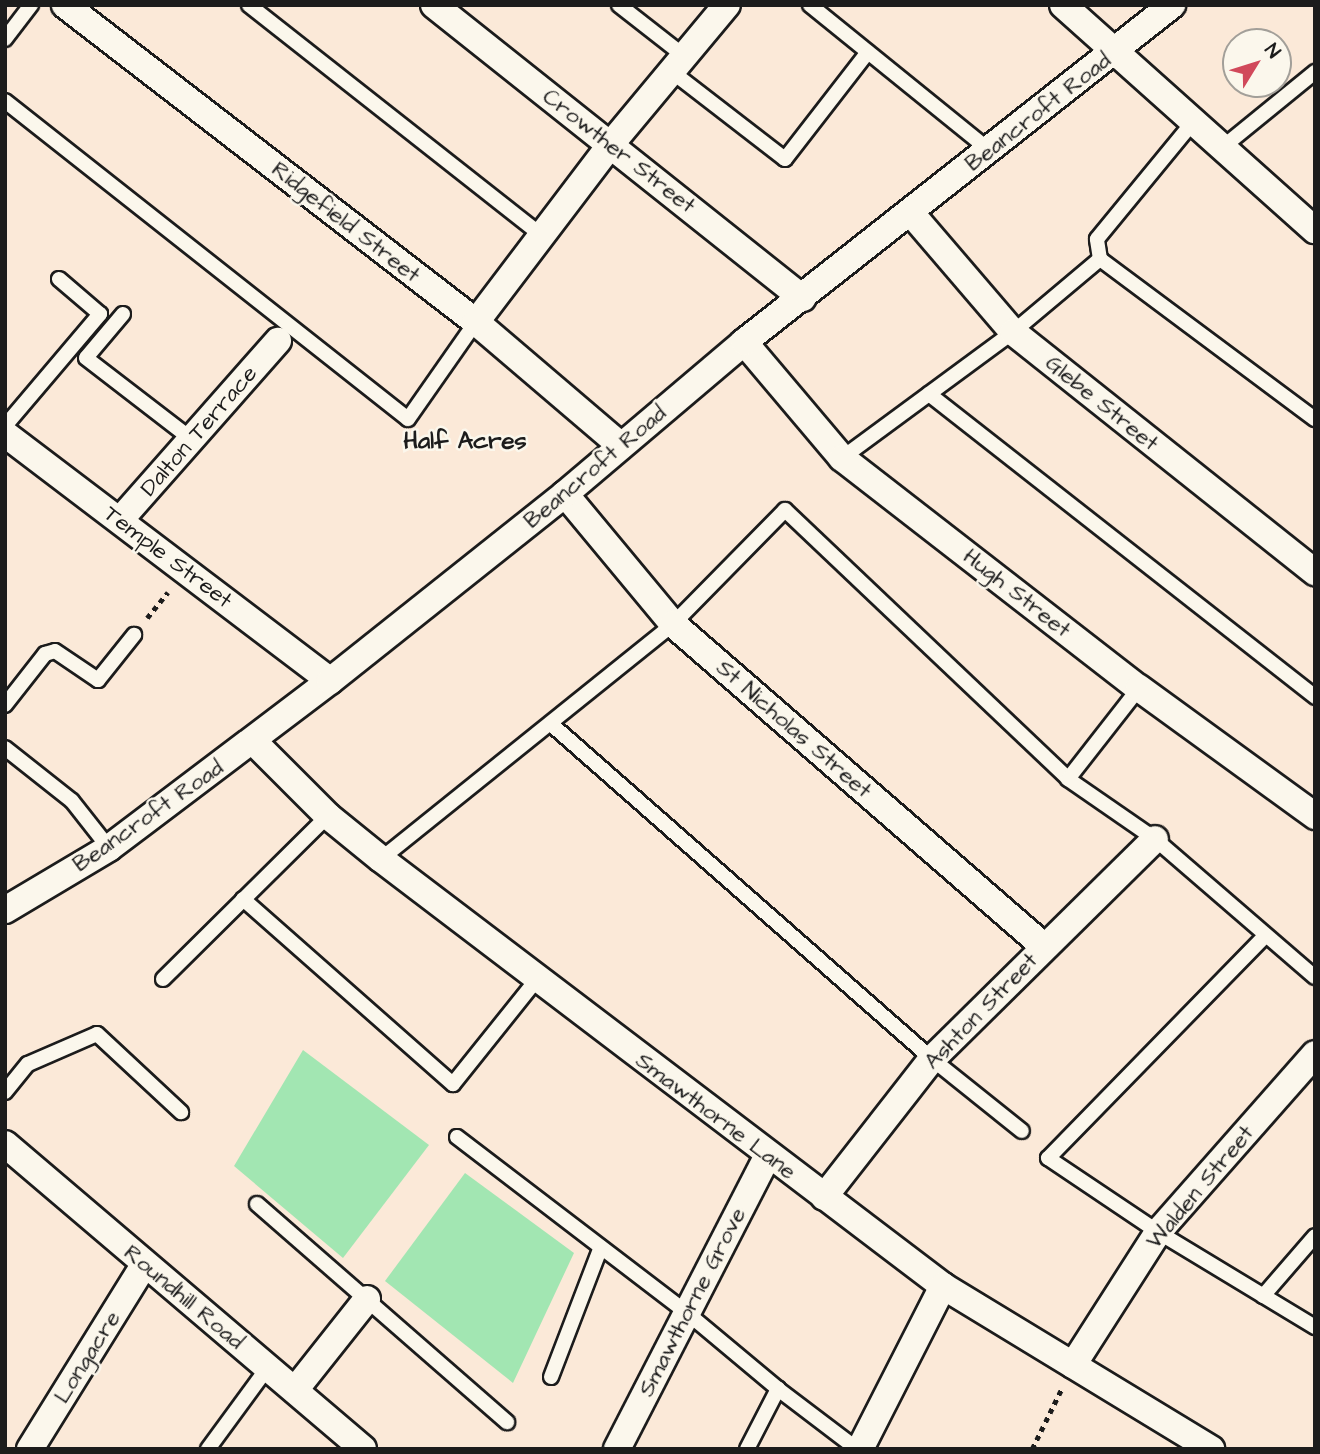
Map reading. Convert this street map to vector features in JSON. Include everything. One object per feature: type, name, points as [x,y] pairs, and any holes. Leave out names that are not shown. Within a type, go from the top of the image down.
[{"type":"street","name":"Ridgefield Street","points":[[65,5],[476,322],[620,446]]},
{"type":"street","name":"Crowther Street","points":[[434,5],[803,298]]},
{"type":"street","points":[[476,322],[611,144],[727,5]]},
{"type":"street","points":[[1063,5],[1315,229]]},
{"type":"street","name":"Beancroft Road","points":[[5,910],[109,848],[253,741],[565,494],[744,342],[1172,5]]},
{"type":"street","name":"Glebe Street","points":[[910,212],[1013,332],[1315,572]]},
{"type":"street","name":"Dalton Terrace","points":[[120,520],[278,341]]},
{"type":"street","name":"Hugh Street","points":[[744,342],[842,458],[1139,688],[1315,816]]},
{"type":"street","name":"Temple Street","points":[[5,434],[330,681]]},
{"type":"street","name":"St Nicholas Street","points":[[565,494],[673,624],[1043,946]]},
{"type":"street","name":"Smawthorne Lane","points":[[253,741],[328,816],[381,859],[943,1286],[1210,1449]]},
{"type":"street","name":"Ashton Street","points":[[824,1197],[932,1059],[1043,946],[1155,839]]},
{"type":"street","name":"Walden Street","points":[[1073,1365],[1157,1232],[1315,1054]]},
{"type":"street","name":"Roundhill Road","points":[[5,1144],[363,1449]]},
{"type":"street","name":"Smawthorne Grove","points":[[617,1449],[768,1155]]},
{"type":"street","name":"Longacre","points":[[30,1449],[144,1265]]},
{"type":"street","points":[[859,1449],[943,1286]]},
{"type":"street","points":[[295,1390],[367,1299]]},
{"type":"lane","points":[[5,39],[31,5]]},
{"type":"lane","points":[[249,5],[541,235]]},
{"type":"lane","points":[[619,5],[677,63],[786,159],[868,52]]},
{"type":"lane","points":[[810,5],[989,150]]},
{"type":"lane","points":[[1223,147],[1315,72]]},
{"type":"lane","points":[[5,100],[408,419],[476,322]]},
{"type":"lane","points":[[1194,121],[1097,239],[1100,259],[1315,419]]},
{"type":"lane","points":[[842,458],[1013,332],[1100,259]]},
{"type":"lane","points":[[5,426],[100,314],[59,279]]},
{"type":"lane","points":[[123,314],[86,358],[191,439]]},
{"type":"lane","points":[[929,394],[1315,697]]},
{"type":"lane","points":[[381,859],[673,624],[785,510],[1068,779],[1155,839],[1264,937],[1315,977]]},
{"type":"lane","points":[[5,705],[45,654],[55,651],[98,680],[134,635]]},
{"type":"lane","points":[[1068,779],[1139,688]]},
{"type":"lane","points":[[551,724],[932,1059],[1022,1131]]},
{"type":"lane","points":[[5,748],[72,801],[109,848]]},
{"type":"lane","points":[[163,979],[328,816]]},
{"type":"lane","points":[[243,900],[453,1084],[537,979]]},
{"type":"lane","points":[[1264,937],[1048,1157],[1157,1232],[1315,1327]]},
{"type":"lane","points":[[5,1092],[28,1065],[97,1034],[181,1112]]},
{"type":"lane","points":[[457,1137],[687,1312],[778,1389],[859,1449]]},
{"type":"lane","points":[[257,1204],[507,1422]]},
{"type":"lane","points":[[1263,1296],[1315,1236]]},
{"type":"lane","points":[[551,1377],[601,1247]]},
{"type":"lane","points":[[208,1449],[268,1367]]},
{"type":"lane","points":[[747,1449],[778,1389]]},
{"type":"path","points":[[134,635],[185,570]]},
{"type":"path","points":[[1032,1449],[1073,1365]]},
{"type":"green space","points":[[303,1050],[429,1145],[343,1258],[234,1166]]},
{"type":"green space","points":[[465,1173],[574,1253],[513,1383],[385,1281]]},
{"type":"district","name":"Half Acres","points":[[465,442]]}]
